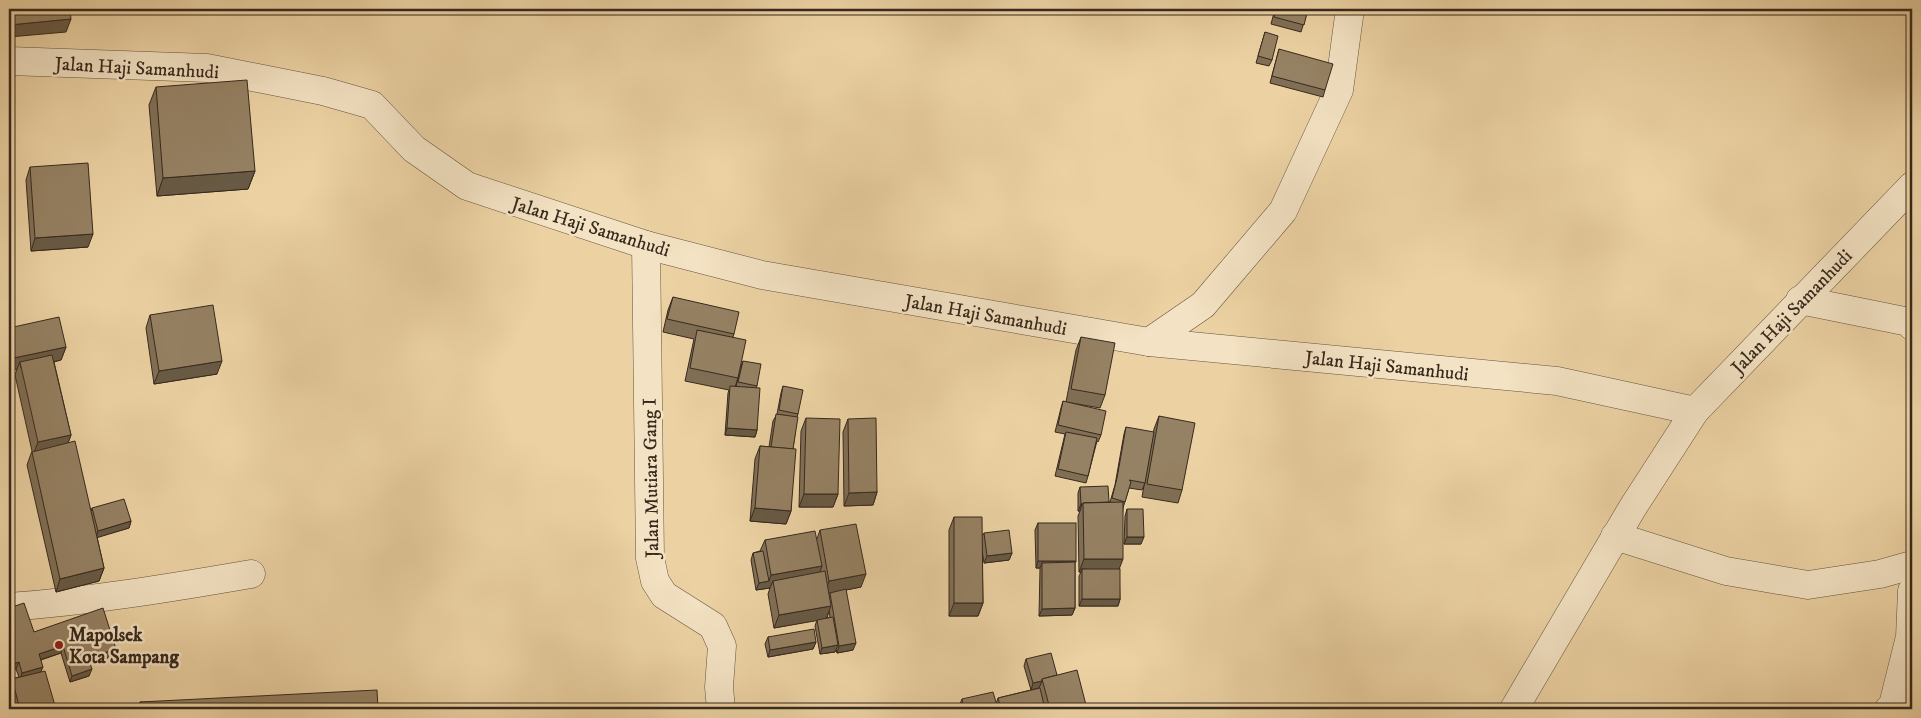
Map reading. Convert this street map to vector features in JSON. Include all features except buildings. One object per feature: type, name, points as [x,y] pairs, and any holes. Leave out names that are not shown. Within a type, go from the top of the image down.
[{"type":"street","points":[[1149,342],[1203,305],[1283,211],[1339,90],[1350,9]]},
{"type":"street","name":"Jalan Haji Samanhudi","points":[[9,61],[207,68],[322,91],[372,104],[414,149],[467,186],[646,245],[762,275],[1149,342],[1557,381],[1695,411],[1912,186]]},
{"type":"street","name":"Jalan Mutiara Gang I","points":[[646,245],[650,558],[655,581],[664,595],[713,626],[722,646],[719,687],[721,709]]},
{"type":"street","points":[[1800,300],[1909,322],[1912,326]]},
{"type":"street","points":[[1514,709],[1615,536],[1695,411]]},
{"type":"street","points":[[1615,536],[1726,571],[1808,585],[1880,574],[1912,565]]},
{"type":"street","points":[[9,607],[52,604],[137,593],[251,574]]},
{"type":"street","points":[[1889,709],[1893,705],[1910,637],[1912,591]]},
{"type":"place","name":"Mapolsek Kota Sampang","points":[[59,645]]}]
